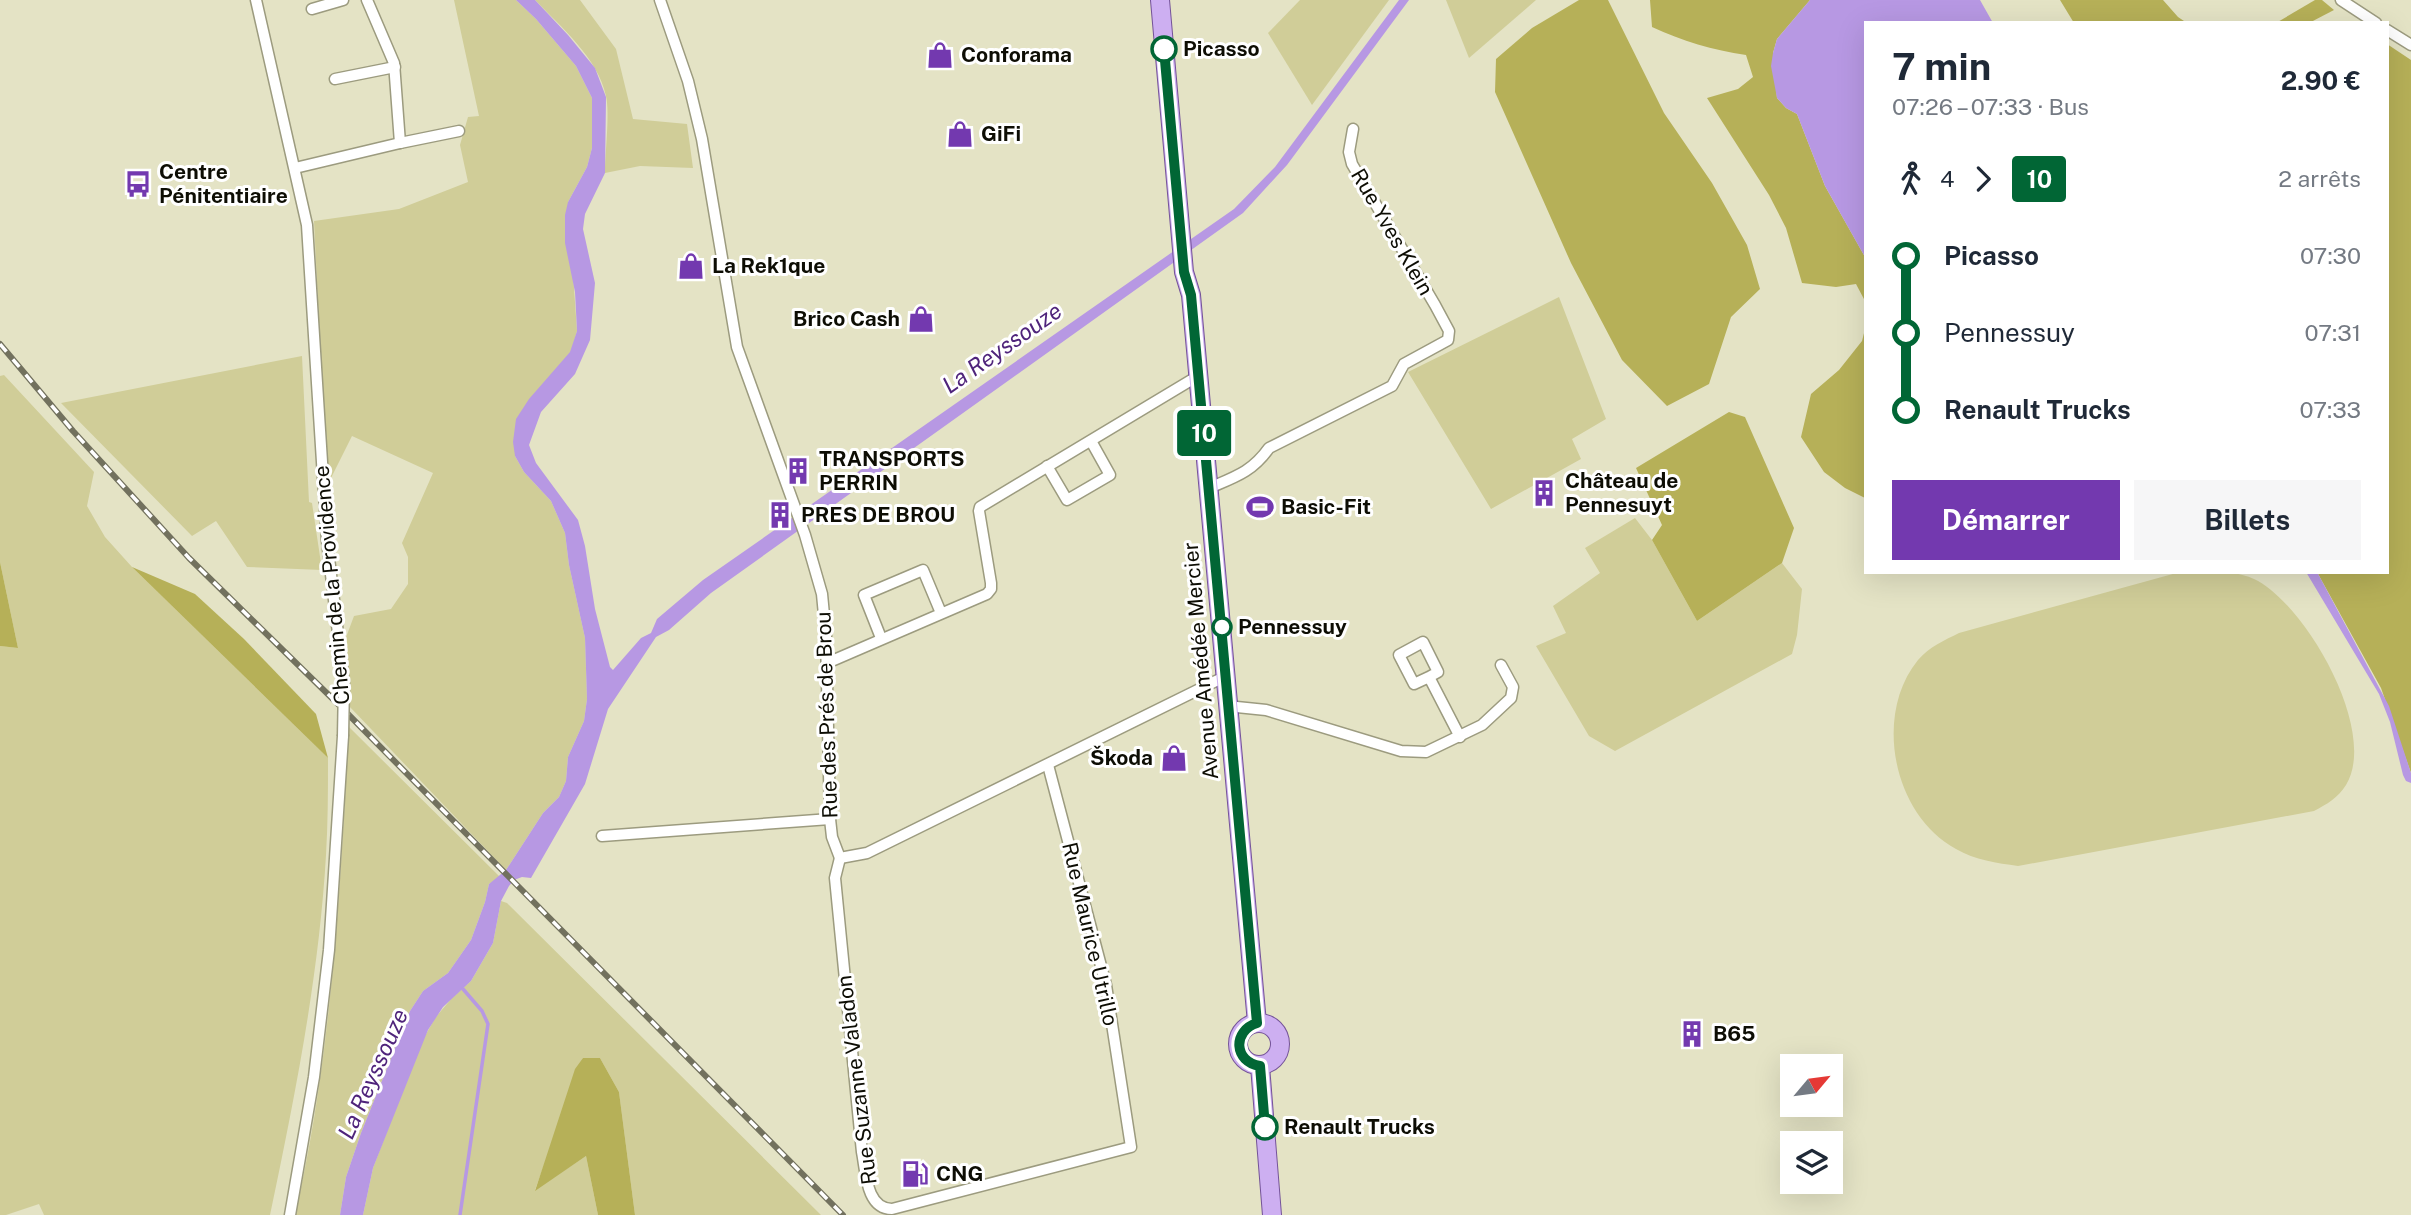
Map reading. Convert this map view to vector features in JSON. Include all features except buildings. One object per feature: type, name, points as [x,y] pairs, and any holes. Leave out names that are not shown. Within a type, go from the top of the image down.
[{"type":"main road","name":"Avenue Amédée Mercier","points":[[1160,0],[1187,246],[1194,270],[1191,295],[1257,1023]]},
{"type":"main road","name":"Avenue Amédée Mercier","points":[[1171,0],[1187,246]]},
{"type":"main road","points":[[1257,1023],[1273,1028],[1280,1043],[1275,1059],[1260,1066],[1247,1061],[1239,1050],[1240,1036],[1244,1030],[1257,1023]]},
{"type":"main road","points":[[1260,1066],[1272,1215]]},
{"type":"street","name":"Chemin de la Providence","points":[[256,0],[307,225],[327,541],[344,684],[329,950],[314,1077],[290,1215]]},
{"type":"street","points":[[312,9],[343,0]]},
{"type":"street","points":[[367,0],[395,67],[400,142]]},
{"type":"street","name":"Rue des Prés de Brou","points":[[660,0],[688,81],[702,139],[737,347],[805,535],[822,594],[827,663],[830,819],[832,837],[840,858]]},
{"type":"street","points":[[2341,0],[2373,21]]},
{"type":"street","points":[[2389,31],[2411,45]]},
{"type":"street","points":[[335,79],[395,67]]},
{"type":"street","name":"Rue Yves Klein","points":[[1209,488],[1257,465],[1269,448],[1392,386],[1404,364],[1448,340],[1449,331],[1352,164],[1349,152],[1353,129]]},
{"type":"street","points":[[295,168],[400,142],[459,131]]},
{"type":"street","points":[[827,663],[987,594],[991,589],[980,507],[1198,376]]},
{"type":"street","points":[[1047,466],[1067,500],[1110,475],[1091,441]]},
{"type":"street","points":[[881,638],[864,595],[923,570],[942,613]]},
{"type":"street","points":[[1227,706],[1266,710],[1401,751],[1426,752],[1482,725],[1511,698],[1513,687],[1501,665]]},
{"type":"street","points":[[840,858],[867,853],[1224,677]]},
{"type":"street","points":[[1429,677],[1460,737]]},
{"type":"street","name":"Rue Maurice Utrillo","points":[[1048,765],[1106,985],[1131,1147]]},
{"type":"street","points":[[602,836],[830,819]]},
{"type":"street","name":"Rue Suzanne Valadon","points":[[840,858],[835,878],[860,1139],[870,1193],[875,1203],[883,1209],[892,1209],[1131,1147]]},
{"type":"shaded area","points":[[454,0],[516,0],[576,66],[592,98],[592,148],[587,167],[568,202],[577,331],[571,352],[561,365],[515,456],[524,472],[551,501],[565,533],[585,638],[587,699],[584,721],[568,757],[566,781],[559,797],[543,813],[506,870],[349,706],[345,640],[354,616],[391,609],[408,584],[408,557],[402,543],[433,473],[352,436],[327,486],[314,221],[399,209],[468,182],[460,145],[468,117],[479,116]]},
{"type":"shaded area","points":[[516,0],[535,0],[568,35],[595,68],[606,97],[605,173],[585,214],[583,229],[595,283],[590,340],[575,374],[541,412],[529,445],[536,463],[578,520],[595,609],[613,670],[641,638],[651,633],[657,619],[703,580],[1234,209],[1275,167],[1399,0],[1409,0],[1287,165],[1243,213],[711,593],[669,630],[656,637],[608,709],[585,784],[531,878],[522,877],[509,886],[501,901],[493,943],[471,981],[443,1007],[428,1030],[373,1168],[363,1215],[340,1215],[346,1177],[361,1133],[410,1011],[423,991],[448,973],[471,940],[489,884],[506,870],[543,813],[559,797],[566,781],[568,757],[584,721],[587,699],[585,638],[565,533],[551,501],[524,472],[515,456],[513,442],[516,419],[529,399],[570,352],[577,331],[575,292],[565,243],[565,215],[568,202],[587,167],[592,148],[592,98],[576,66]]},
{"type":"shaded area","points":[[535,0],[580,0],[616,49],[633,119],[687,124],[693,168],[640,166],[605,173],[608,113],[602,82],[587,56]]},
{"type":"shaded area","points":[[1300,0],[1389,0],[1312,105],[1268,33]]},
{"type":"shaded area","points":[[1446,0],[1536,0],[1469,58]]},
{"type":"shaded area","points":[[1579,0],[1608,0],[1664,113],[1712,183],[1747,245],[1760,289],[1731,317],[1709,384],[1667,406],[1622,360],[1571,263],[1495,92],[1496,59],[1532,28]]},
{"type":"shaded area","points":[[1650,0],[1810,0],[1777,39],[1773,53],[1777,98],[1786,108],[1797,114],[1825,186],[1864,255],[1864,299],[1856,284],[1836,287],[1802,283],[1786,228],[1769,195],[1707,98],[1738,89],[1753,77],[1746,55],[1698,44],[1652,27]]},
{"type":"shaded area","points":[[1810,0],[1980,0],[1992,21],[1864,21],[1864,255],[1825,186],[1797,114],[1786,108],[1777,98],[1771,66],[1777,39]]},
{"type":"shaded area","points":[[2060,0],[2163,0],[2184,21],[2073,21]]},
{"type":"shaded area","points":[[2315,0],[2322,0],[2334,10],[2313,21],[2279,21]]},
{"type":"shaded area","points":[[2389,45],[2411,60],[2411,773],[2381,688],[2318,574],[2389,574]]},
{"type":"shaded area","points":[[1559,297],[1606,419],[1572,439],[1581,459],[1491,509],[1408,372]]},
{"type":"shaded area","points":[[1864,333],[1864,498],[1845,488],[1824,472],[1801,437],[1811,394],[1839,370],[1862,341]]},
{"type":"shaded area","points":[[302,356],[309,502],[312,503],[322,570],[247,567],[216,521],[192,536],[61,403]]},
{"type":"shaded area","points":[[4,375],[94,472],[87,506],[105,537],[132,567],[328,758],[327,843],[318,946],[297,1081],[270,1215],[44,1215],[39,1204],[0,1215],[0,646],[18,648],[0,562],[0,376]]},
{"type":"shaded area","points":[[1729,412],[1745,417],[1794,528],[1782,563],[1697,621],[1652,540],[1662,525],[1636,468]]},
{"type":"shaded area","points":[[1635,518],[1652,540],[1697,621],[1782,563],[1802,589],[1792,654],[1615,751],[1589,736],[1536,646],[1566,633],[1553,606],[1600,573],[1585,548]]},
{"type":"shaded area","points":[[0,562],[18,648],[0,646]]},
{"type":"shaded area","points":[[132,567],[195,594],[244,639],[316,714],[328,758]]},
{"type":"shaded area","points":[[2173,574],[2236,574],[2254,579],[2274,593],[2295,614],[2332,671],[2345,702],[2353,733],[2354,762],[2346,785],[2328,803],[2314,811],[2018,866],[1971,856],[1934,833],[1917,813],[1904,789],[1896,762],[1894,735],[1896,708],[1904,683],[1918,660],[1932,648],[1959,633]]},
{"type":"shaded area","points":[[2307,574],[2318,574],[2389,706],[2411,773],[2411,783],[2406,781],[2403,775],[2390,722],[2379,694]]},
{"type":"shaded area","points":[[349,727],[500,877],[489,884],[471,940],[448,973],[423,991],[410,1011],[361,1133],[346,1177],[340,1215],[295,1215],[308,1155],[326,1034],[338,911]]},
{"type":"shaded area","points":[[501,901],[507,903],[821,1215],[635,1215],[619,1092],[600,1058],[583,1058],[535,1190],[586,1156],[598,1215],[363,1215],[373,1168],[420,1045],[435,1018],[471,981],[493,943]]},
{"type":"shaded area","points":[[583,1058],[600,1058],[619,1092],[635,1215],[598,1215],[586,1156],[535,1191],[575,1069]]},
{"type":"waterway","points":[[460,1215],[488,1024],[482,1011],[463,989]]},
{"type":"railway","points":[[0,344],[73,431],[189,558],[342,708],[843,1215]]},
{"type":"bus line","name":"10","points":[[1164,49],[1184,272],[1191,295],[1257,1023],[1244,1030],[1238,1042],[1242,1056],[1253,1065],[1260,1066],[1265,1127]]},
{"type":"place","name":"Picasso","points":[[1164,49]]},
{"type":"place","name":"Conforama","points":[[940,55]]},
{"type":"place","name":"GiFi","points":[[960,134]]},
{"type":"place","name":"Centre Pénitentiaire","points":[[138,184]]},
{"type":"place","name":"La Rek1que","points":[[691,266]]},
{"type":"place","name":"Brico Cash","points":[[921,319]]},
{"type":"place","name":"TRANSPORTS PERRIN","points":[[798,471]]},
{"type":"place","name":"Château de Pennesuyt","points":[[1544,493]]},
{"type":"place","name":"Basic-Fit","points":[[1260,507]]},
{"type":"place","name":"PRES DE BROU","points":[[780,515]]},
{"type":"place","name":"Pennessuy","points":[[1222,627]]},
{"type":"place","name":"Škoda","points":[[1174,758]]},
{"type":"place","name":"B65","points":[[1692,1034]]},
{"type":"place","name":"Renault Trucks","points":[[1265,1127]]},
{"type":"place","name":"CNG","points":[[915,1174]]},
{"type":"water label","name":"La Reyssouze","points":[[1002,348]]},
{"type":"water label","name":"La Reyssouze","points":[[373,1074]]}]
